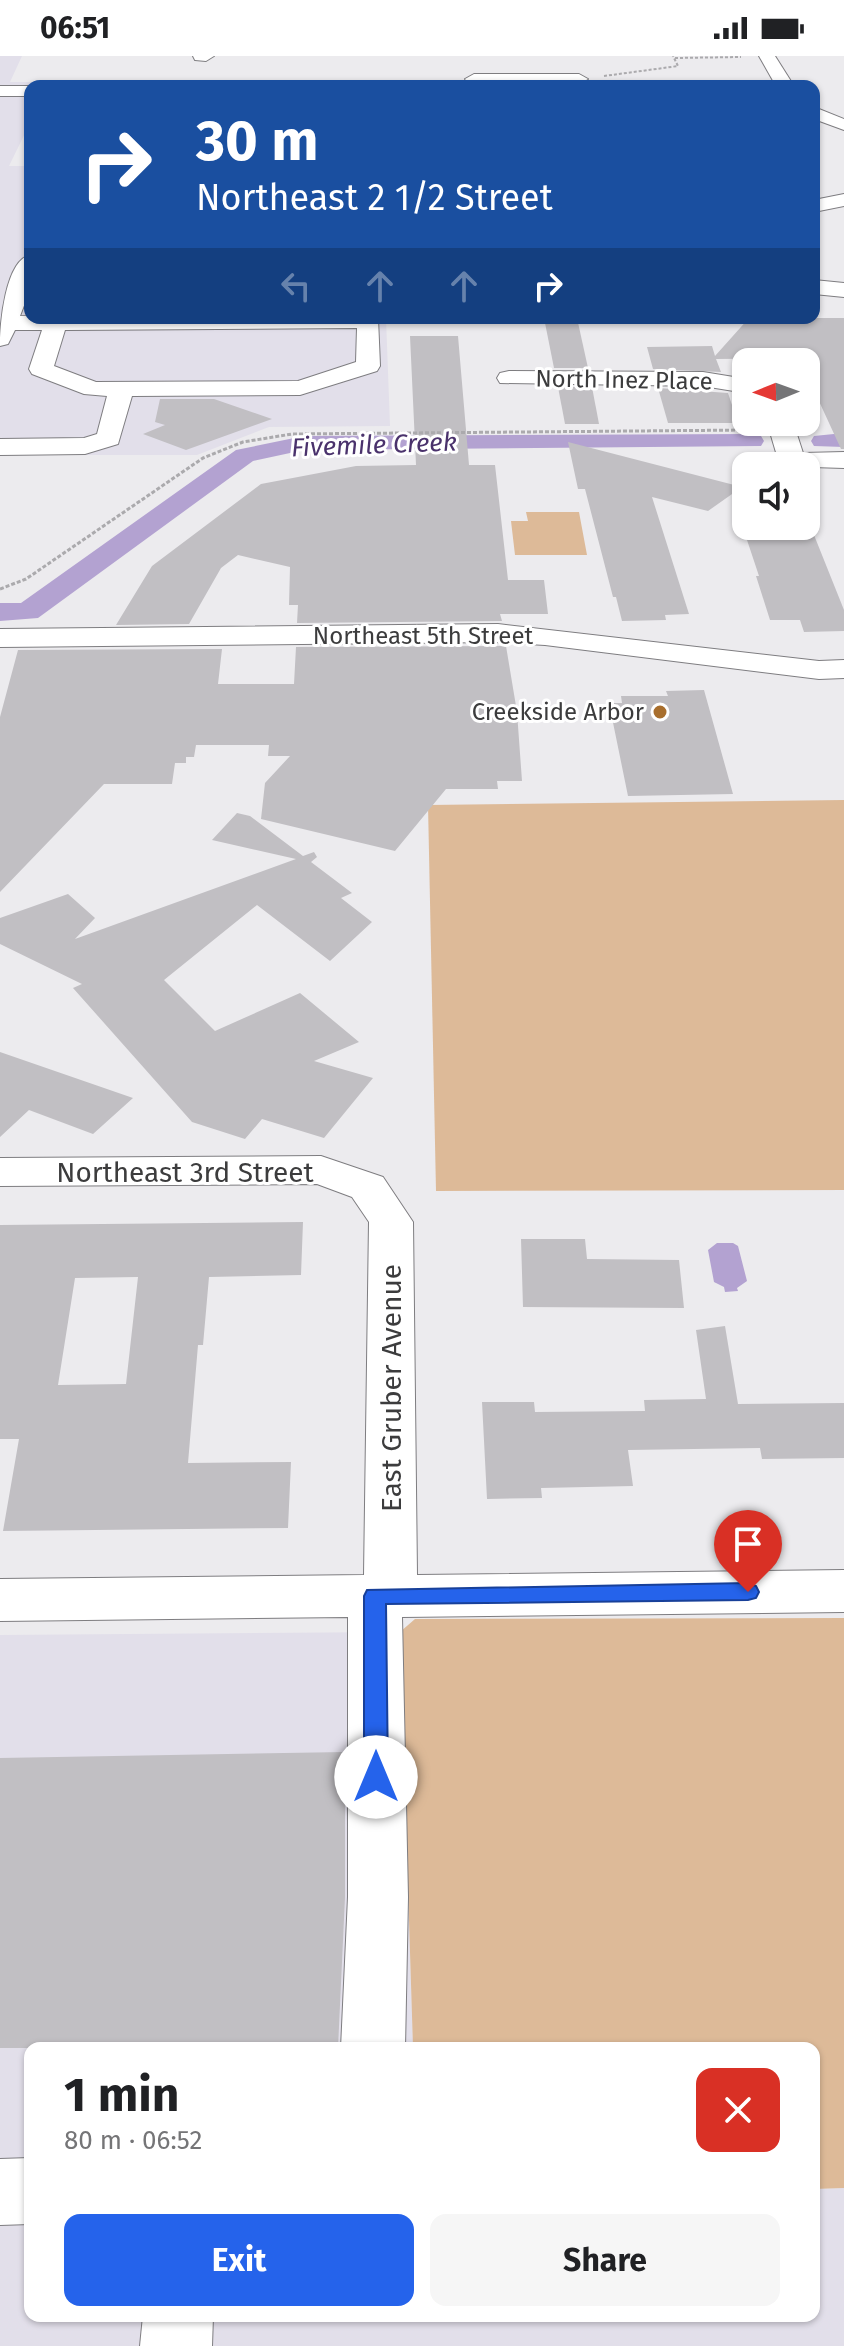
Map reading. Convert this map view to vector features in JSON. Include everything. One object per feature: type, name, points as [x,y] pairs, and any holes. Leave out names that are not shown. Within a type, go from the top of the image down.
[{"type":"street","points":[[768,57],[781,80]]},
{"type":"street","points":[[463,62],[472,70],[474,80]]},
{"type":"street","points":[[553,80],[579,79]]},
{"type":"street","points":[[0,91],[24,91]]},
{"type":"street","points":[[0,104],[24,104]]},
{"type":"street","points":[[820,115],[843,125]]},
{"type":"street","points":[[820,128],[843,125]]},
{"type":"street","points":[[820,205],[844,200]]},
{"type":"street","points":[[24,259],[2,329],[34,324]]},
{"type":"street","points":[[820,288],[844,290]]},
{"type":"street","points":[[58,324],[41,369],[93,389],[300,388],[368,366],[369,324]]},
{"type":"street","name":"North Inez Place","points":[[512,404],[507,369],[703,379],[732,383]]},
{"type":"street","points":[[0,447],[85,446],[109,439],[121,389]]},
{"type":"street","points":[[820,462],[844,460]]},
{"type":"street","name":"Northeast 5th Street","points":[[0,638],[498,633],[545,636],[819,670],[844,669]]},
{"type":"street","name":"Northeast 3rd Street","points":[[0,1172],[321,1170],[368,1187]]},
{"type":"street","name":"East Gruber Avenue","points":[[368,1187],[391,1222],[373,2042]]},
{"type":"street","points":[[0,1600],[844,1591]]},
{"type":"street","points":[[0,2192],[24,2191]]},
{"type":"street","points":[[176,2346],[178,2322]]},
{"type":"path","points":[[579,79],[678,66],[674,57],[768,57]]},
{"type":"path","points":[[0,589],[26,579],[203,458],[243,442],[292,434],[732,430]]},
{"type":"shaded area","points":[[0,56],[22,56],[10,82],[24,82],[24,135],[9,166],[24,166],[24,324],[386,324],[390,426],[269,427],[197,455],[0,455]]},
{"type":"shaded area","points":[[526,512],[579,512],[587,555],[515,555],[511,521],[528,521]]},
{"type":"shaded area","points":[[844,800],[844,1190],[436,1191],[428,805]]},
{"type":"shaded area","points":[[717,1243],[738,1246],[747,1281],[737,1288],[738,1291],[725,1292],[724,1287],[714,1282],[708,1250]]},
{"type":"shaded area","points":[[844,1618],[844,2188],[820,2189],[820,2042],[413,2042],[400,1632],[415,1619]]},
{"type":"shaded area","points":[[400,1632],[413,2042],[24,2042],[24,2322],[820,2322],[820,2189],[844,2188],[844,2346],[0,2346],[0,1635]]},
{"type":"building","points":[[820,318],[844,318],[844,449],[841,449],[820,403],[820,348],[732,348],[732,359],[716,359],[721,372],[653,369],[647,347],[712,346],[715,356],[744,324],[820,324]]},
{"type":"building","points":[[545,324],[578,324],[588,368],[554,368]]},
{"type":"building","points":[[410,336],[458,336],[469,465],[495,465],[508,580],[544,580],[548,614],[500,614],[502,621],[297,623],[298,605],[289,605],[290,567],[238,555],[221,568],[189,624],[116,625],[152,566],[261,484],[356,466],[416,465]]},
{"type":"building","points":[[558,387],[592,387],[599,424],[565,424]]},
{"type":"building","points":[[658,388],[728,393],[732,423],[668,423]]},
{"type":"building","points":[[160,399],[214,399],[272,419],[186,450],[143,434],[165,425],[155,422]]},
{"type":"building","points":[[568,442],[732,484],[732,494],[708,511],[652,497],[689,614],[665,615],[666,620],[622,621],[585,489],[578,489]]},
{"type":"building","points":[[747,540],[816,540],[844,610],[844,631],[804,632],[800,620],[770,620],[756,576],[759,576]]},
{"type":"building","points":[[506,646],[517,712],[522,781],[497,781],[498,789],[446,789],[395,851],[261,819],[265,783],[290,756],[268,756],[269,745],[196,745],[194,757],[186,757],[186,763],[175,763],[172,784],[104,784],[0,892],[0,717],[18,650],[222,649],[218,684],[294,684],[296,647]]},
{"type":"building","points":[[704,690],[733,794],[628,796],[609,703],[622,703],[621,696],[668,696],[666,691]]},
{"type":"building","points":[[237,813],[250,816],[303,856],[314,852],[317,857],[311,862],[352,893],[341,898],[372,922],[330,961],[257,905],[164,980],[215,1031],[300,993],[359,1042],[314,1061],[373,1078],[324,1138],[262,1119],[245,1139],[192,1122],[73,988],[82,984],[0,944],[0,918],[68,894],[95,918],[75,939],[296,859],[212,840]]},
{"type":"building","points":[[0,1052],[133,1098],[93,1134],[29,1110],[0,1137]]},
{"type":"building","points":[[303,1222],[301,1275],[209,1277],[203,1345],[198,1345],[188,1463],[291,1462],[288,1528],[3,1531],[19,1439],[0,1439],[0,1225]],"holes":[[[138,1277],[126,1384],[58,1385],[75,1278]]]},
{"type":"building","points":[[521,1239],[585,1239],[587,1259],[679,1260],[684,1308],[523,1307]]},
{"type":"building","points":[[725,1326],[738,1404],[844,1403],[844,1458],[762,1459],[760,1448],[628,1450],[633,1486],[541,1488],[542,1498],[487,1499],[482,1402],[534,1402],[535,1412],[645,1411],[644,1400],[706,1399],[696,1330]]},
{"type":"building","points":[[345,1752],[345,1897],[338,2042],[24,2042],[24,2048],[0,2048],[0,1758]]},
{"type":"waterway","name":"Fivemile Creek","points":[[823,441],[844,440]]},
{"type":"waterway","name":"Fivemile Creek","points":[[0,612],[28,612],[245,455],[304,443],[752,441]]},
{"type":"place","name":"Creekside Arbor","points":[[660,712]]},
{"type":"route","points":[[376,1777],[375,1596],[748,1592]]}]
